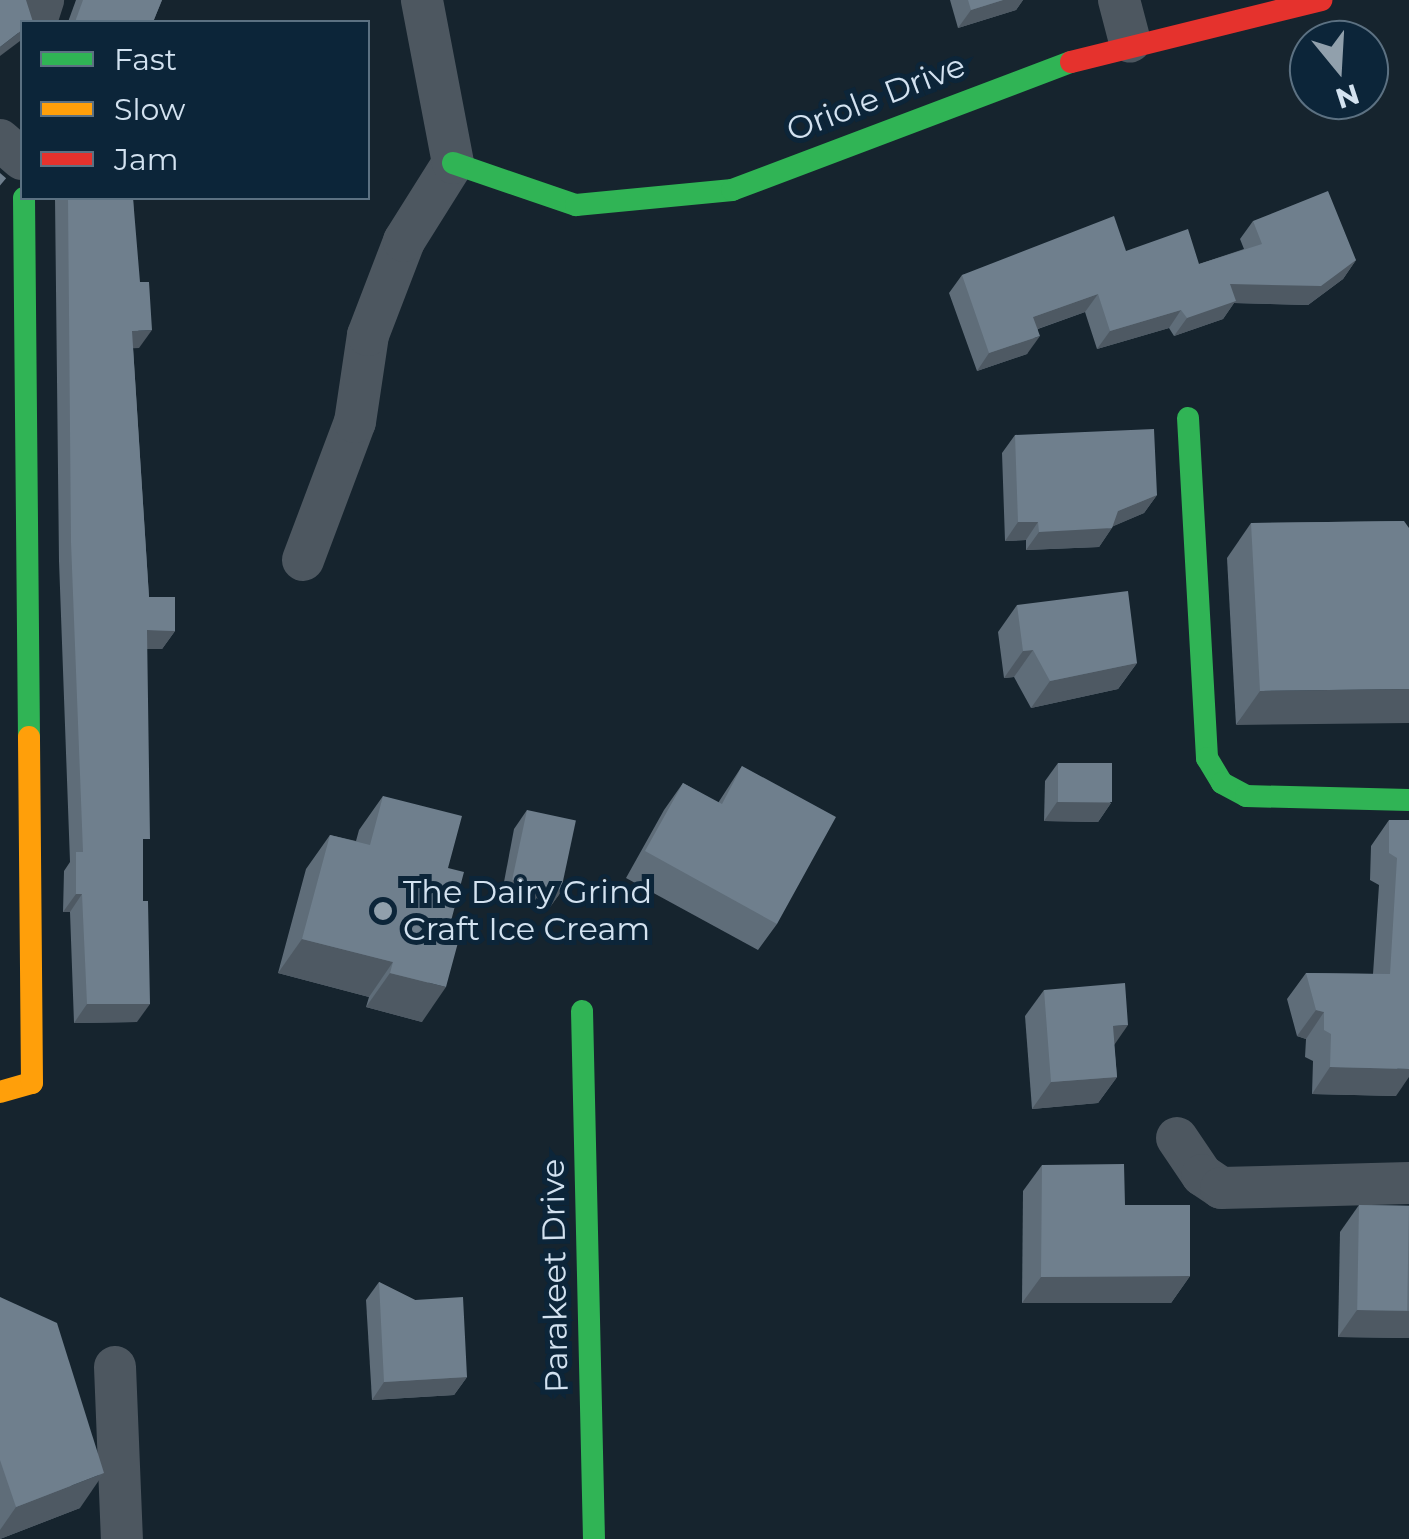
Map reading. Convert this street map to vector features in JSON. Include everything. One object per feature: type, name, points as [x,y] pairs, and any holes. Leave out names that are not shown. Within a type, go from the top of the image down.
[{"type":"street","points":[[303,560],[355,422],[368,335],[404,240],[454,162],[422,0]]},
{"type":"street","points":[[1119,0],[1130,42]]},
{"type":"street","name":"Oriole Drive","points":[[454,162],[576,205],[732,190],[986,90],[1130,42],[1321,0]]},
{"type":"street","points":[[0,140],[20,156]]},
{"type":"street","points":[[0,1092],[32,1083],[12,498],[11,327],[24,200]]},
{"type":"street","points":[[1188,418],[1207,758],[1222,783],[1246,796],[1409,800]]},
{"type":"street","name":"Parakeet Drive","points":[[582,1011],[594,1539]]},
{"type":"street","points":[[1177,1138],[1202,1175],[1221,1188],[1409,1183]]},
{"type":"street","points":[[115,1367],[122,1539]]},
{"type":"building","points":[[0,0],[26,0],[32,20],[20,20],[20,32],[0,47]]},
{"type":"building","points":[[83,0],[162,0],[154,20],[76,20]]},
{"type":"building","points":[[968,0],[1003,0],[971,10]]},
{"type":"building","points":[[1328,191],[1356,260],[1321,286],[1230,284],[1236,301],[1187,318],[1181,310],[1110,331],[1098,294],[1033,317],[1040,336],[989,353],[962,275],[1114,216],[1126,251],[1188,229],[1199,264],[1262,244],[1253,221]]},
{"type":"building","points":[[68,200],[133,200],[140,282],[149,282],[152,330],[132,331],[149,597],[175,597],[175,631],[147,630],[150,839],[143,839],[143,901],[148,901],[150,1004],[87,1004],[82,894],[76,894],[76,852],[83,852],[71,542]]},
{"type":"building","points":[[1154,429],[1157,495],[1118,511],[1112,528],[1039,532],[1038,522],[1018,522],[1015,435]]},
{"type":"building","points":[[1404,521],[1409,528],[1409,689],[1260,691],[1251,523]]},
{"type":"building","points":[[1128,591],[1137,663],[1050,681],[1033,650],[1023,651],[1017,605]]},
{"type":"building","points":[[1058,763],[1112,763],[1112,802],[1058,802]]},
{"type":"building","points":[[742,766],[836,817],[777,924],[645,851],[683,783],[722,804]]},
{"type":"building","points":[[383,796],[462,816],[448,868],[464,872],[451,921],[463,924],[446,987],[390,973],[393,962],[302,939],[330,835],[370,845]]},
{"type":"building","points":[[527,810],[576,820],[561,890],[512,879]]},
{"type":"building","points":[[1389,820],[1409,820],[1409,1069],[1330,1067],[1331,1034],[1324,1030],[1324,1012],[1316,1010],[1306,973],[1390,974],[1397,858],[1389,853]]},
{"type":"building","points":[[1125,983],[1128,1025],[1113,1026],[1117,1077],[1051,1082],[1044,990]]},
{"type":"building","points":[[1124,1164],[1125,1205],[1190,1205],[1190,1276],[1041,1277],[1042,1165]]},
{"type":"building","points":[[1359,1205],[1409,1206],[1407,1311],[1357,1310]]},
{"type":"building","points":[[379,1282],[415,1300],[463,1297],[467,1377],[384,1382]]},
{"type":"building","points":[[0,1297],[57,1323],[104,1473],[16,1507],[0,1460]]},
{"type":"traffic: fast","points":[[453,163],[576,205],[732,190],[1071,62]]},
{"type":"traffic: fast","points":[[24,200],[29,737]]},
{"type":"traffic: fast","points":[[1188,418],[1207,758],[1222,783],[1246,796],[1409,800]]},
{"type":"traffic: fast","points":[[582,1011],[594,1539]]},
{"type":"traffic: slow","points":[[0,1092],[32,1083],[29,737]]},
{"type":"traffic: jam","points":[[1071,62],[1321,0]]},
{"type":"place","name":"The Dairy Grind Craft Ice Cream","points":[[383,911]]}]
